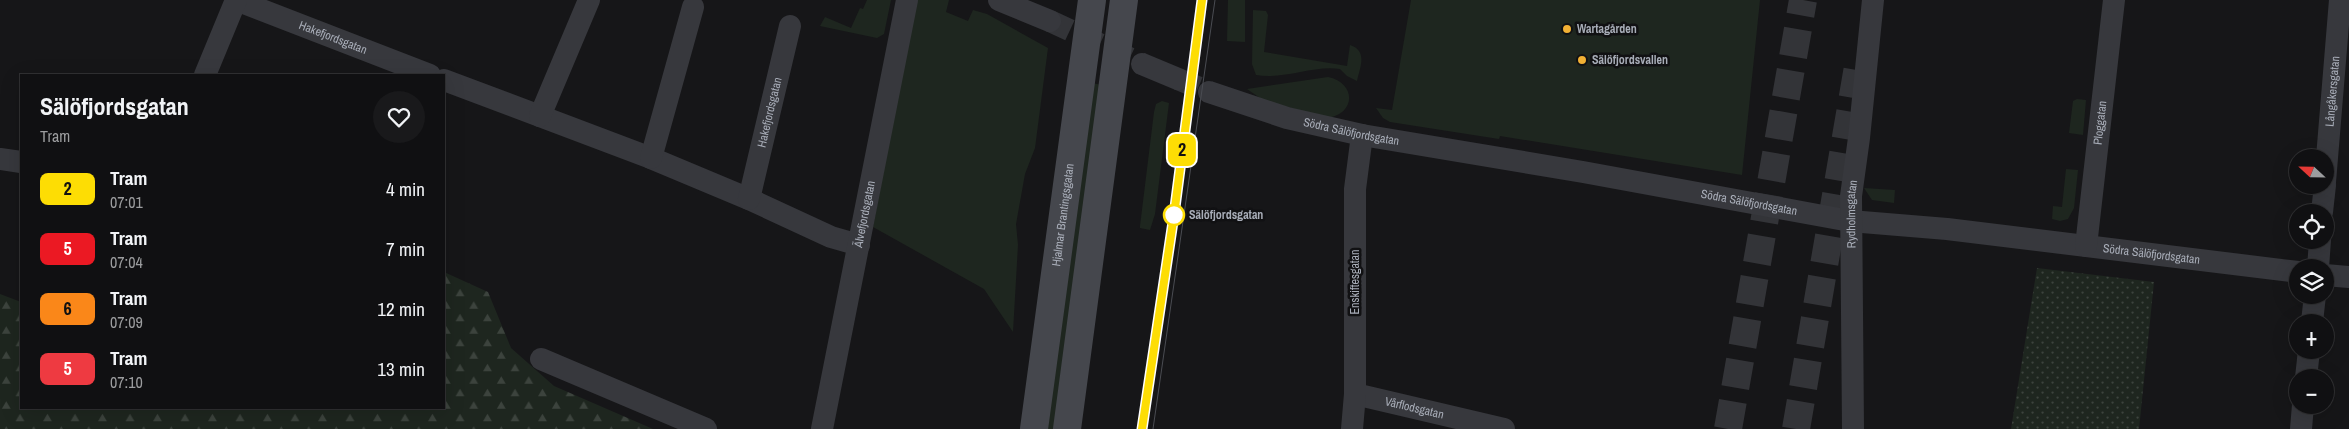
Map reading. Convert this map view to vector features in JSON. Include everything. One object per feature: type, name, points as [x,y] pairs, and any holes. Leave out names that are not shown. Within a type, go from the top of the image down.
[{"type":"main road","name":"Hjalmar Brantingsgatan","points":[[1034,429],[1092,0]]},
{"type":"main road","points":[[1068,429],[1124,0]]},
{"type":"street","points":[[205,74],[236,0]]},
{"type":"street","name":"Hakefjordsgatan","points":[[236,0],[427,74]]},
{"type":"street","points":[[540,116],[589,0]]},
{"type":"street","name":"Älvefjordsgatan","points":[[822,429],[908,0]]},
{"type":"street","points":[[999,0],[1050,21]]},
{"type":"street","name":"Rydholmsgatan","points":[[1853,429],[1851,196],[1873,0]]},
{"type":"street","name":"Ploggatan","points":[[2086,246],[2114,0]]},
{"type":"street","name":"Långåkersgatan","points":[[2328,149],[2340,0]]},
{"type":"street","points":[[651,158],[693,7]]},
{"type":"street","name":"Hakefjordsgatan","points":[[748,198],[790,26]]},
{"type":"street","points":[[1142,64],[1178,79]]},
{"type":"street","points":[[445,80],[651,158],[748,198],[831,237],[859,245]]},
{"type":"street","name":"Södra Sälöfjordsgatan","points":[[1208,92],[1288,118],[1362,135],[1585,172],[1850,221],[1947,229],[2289,271]]},
{"type":"street","name":"Enskiftesgatan","points":[[1352,429],[1355,394],[1355,189],[1362,135]]},
{"type":"street","points":[[0,159],[20,162]]},
{"type":"street","points":[[2334,276],[2349,277]]},
{"type":"street","points":[[541,359],[706,429]]},
{"type":"street","name":"Vårflodsgatan","points":[[1355,394],[1504,429]]},
{"type":"street","points":[[2301,429],[2302,414]]},
{"type":"green space","points":[[867,0],[891,0],[884,34],[877,38],[820,26],[825,17],[851,28],[860,8],[863,9]]},
{"type":"green space","points":[[916,0],[949,0],[946,12],[968,21],[973,10],[987,14],[1048,48],[1035,148],[1025,174],[1016,224],[1018,245],[1013,332],[984,289],[873,227]]},
{"type":"green space","points":[[1228,0],[1245,0],[1245,42],[1227,41]]},
{"type":"green space","name":"Sälöfjordsvallen","points":[[1411,0],[1760,0],[1742,175],[1500,136],[1499,139],[1390,122],[1383,118],[1376,108],[1392,110]]},
{"type":"green space","points":[[1253,10],[1266,11],[1268,15],[1264,52],[1347,66],[1350,45],[1356,48],[1361,55],[1361,65],[1357,81],[1347,76],[1340,69],[1330,68],[1278,76],[1256,75],[1252,64]]},
{"type":"green space","points":[[1328,77],[1337,80],[1344,86],[1348,92],[1349,99],[1343,111],[1336,116],[1326,118],[1263,100],[1247,89]]},
{"type":"green space","points":[[1092,83],[1102,85],[1056,429],[1045,429]]},
{"type":"green space","points":[[2077,99],[2086,100],[2083,135],[2069,133],[2073,101]]},
{"type":"green space","points":[[1162,101],[1169,103],[1155,214],[1150,230],[1140,228],[1140,226],[1154,112],[1156,104]]},
{"type":"green space","points":[[2066,169],[2078,170],[2074,208],[2068,219],[2060,221],[2052,219],[2053,206],[2062,207]]},
{"type":"green space","points":[[1864,188],[1895,190],[1894,203],[1872,200]]},
{"type":"green space","points":[[2037,268],[2154,282],[2139,429],[2011,429]]},
{"type":"green space","points":[[445,272],[488,292],[511,348],[554,386],[653,429],[0,429],[0,294],[20,302],[20,409],[445,409]]},
{"type":"tunnel","points":[[1728,429],[1803,0]]},
{"type":"tunnel","points":[[1050,21],[1142,64]]},
{"type":"tunnel","points":[[1796,429],[1859,61]]},
{"type":"tunnel","points":[[1178,79],[1209,92]]},
{"type":"tram line","points":[[1142,429],[1174,215],[1202,0]]},
{"type":"tram line","name":"2","points":[[1142,429],[1174,215],[1188,93],[1202,0]]},
{"type":"tram line","points":[[1153,429],[1215,0]]},
{"type":"place","name":"Wartagården","points":[[1567,29]]},
{"type":"place","name":"Sälöfjordsvallen","points":[[1582,60]]},
{"type":"place","name":"Sälöfjordsgatan","points":[[1174,215]]}]
